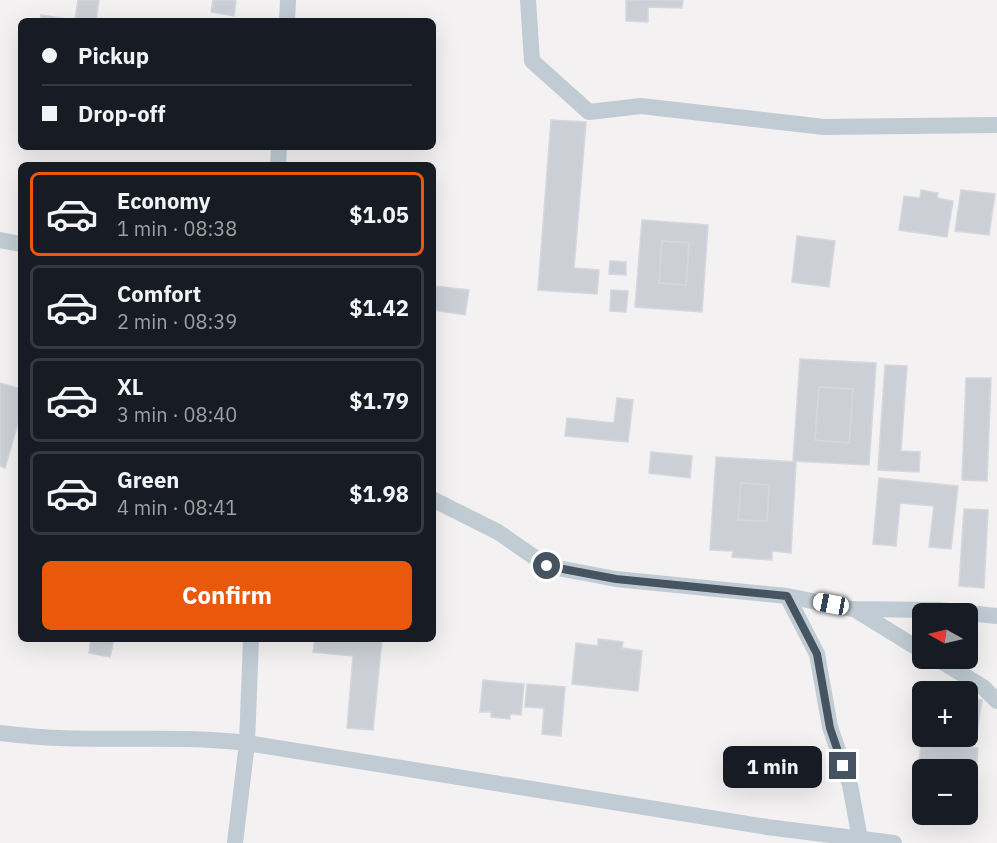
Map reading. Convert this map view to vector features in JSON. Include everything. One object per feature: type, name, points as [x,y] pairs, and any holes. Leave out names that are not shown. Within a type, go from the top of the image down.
[{"type":"street","points":[[287,18],[288,0]]},
{"type":"street","points":[[528,0],[532,61],[589,112],[641,105],[824,127],[997,125]]},
{"type":"street","points":[[0,240],[18,243]]},
{"type":"street","points":[[436,501],[498,532],[547,566],[616,579],[787,596],[852,609],[939,610],[997,616]]},
{"type":"street","points":[[787,596],[817,654],[830,728],[850,785],[860,839]]},
{"type":"street","points":[[852,609],[912,645]]},
{"type":"street","points":[[236,843],[247,743],[251,642]]},
{"type":"street","points":[[954,669],[983,687],[997,701]]},
{"type":"street","points":[[0,733],[38,738],[94,740],[198,737],[247,743],[767,827],[894,843]]},
{"type":"building","points":[[78,0],[99,0],[96,18],[75,18]]},
{"type":"building","points":[[213,0],[236,0],[234,16],[211,12]]},
{"type":"building","points":[[626,0],[683,0],[682,8],[648,7],[648,22],[626,21]]},
{"type":"building","points":[[41,15],[61,18],[40,18]]},
{"type":"building","points":[[551,120],[586,122],[574,268],[599,270],[597,294],[538,290]]},
{"type":"building","points":[[921,190],[938,193],[937,198],[953,201],[947,237],[899,230],[904,196],[920,198]]},
{"type":"building","points":[[961,190],[995,194],[989,235],[955,231]]},
{"type":"building","points":[[642,220],[708,225],[702,312],[635,307]],"holes":[[[662,241],[689,243],[686,285],[659,283]]]},
{"type":"building","points":[[797,236],[835,241],[829,287],[792,282]]},
{"type":"building","points":[[662,241],[689,243],[686,285],[659,283]]},
{"type":"building","points":[[610,261],[626,262],[626,275],[609,274]]},
{"type":"building","points":[[436,286],[469,290],[465,315],[436,310]]},
{"type":"building","points":[[611,290],[628,291],[626,312],[610,311]]},
{"type":"building","points":[[800,359],[876,363],[869,465],[793,461]],"holes":[[[819,387],[853,389],[849,443],[815,440]]]},
{"type":"building","points":[[885,365],[907,366],[901,451],[920,452],[919,472],[878,470]]},
{"type":"building","points":[[966,378],[991,378],[987,481],[962,480]]},
{"type":"building","points":[[0,383],[18,388],[18,423],[5,468],[0,466]]},
{"type":"building","points":[[819,387],[853,389],[849,443],[815,440]]},
{"type":"building","points":[[617,398],[633,400],[628,442],[565,436],[567,418],[614,423]]},
{"type":"building","points":[[651,452],[692,456],[690,478],[649,473]]},
{"type":"building","points":[[716,457],[796,462],[791,553],[772,551],[772,560],[732,557],[733,551],[710,550]],"holes":[[[741,483],[769,485],[767,521],[738,520]]]},
{"type":"building","points":[[879,478],[958,486],[951,549],[929,547],[934,506],[900,503],[896,546],[873,544]]},
{"type":"building","points":[[741,483],[769,485],[767,521],[738,520]]},
{"type":"building","points":[[964,509],[988,510],[984,588],[959,586]]},
{"type":"building","points":[[598,639],[623,642],[622,648],[642,651],[638,691],[572,684],[576,643],[598,646]]},
{"type":"building","points":[[91,642],[113,642],[110,657],[89,653]]},
{"type":"building","points":[[315,642],[382,642],[373,730],[347,728],[353,656],[313,652]]},
{"type":"building","points":[[483,680],[524,684],[521,715],[510,714],[510,719],[491,717],[491,712],[480,712]]},
{"type":"building","points":[[527,684],[565,687],[561,736],[542,734],[544,708],[525,707]]},
{"type":"building","points":[[978,699],[982,700],[978,726]]},
{"type":"building","points":[[921,747],[978,748],[977,759],[919,759]]},
{"type":"route","points":[[547,566],[616,579],[787,596],[817,654],[830,728],[843,766]]}]
